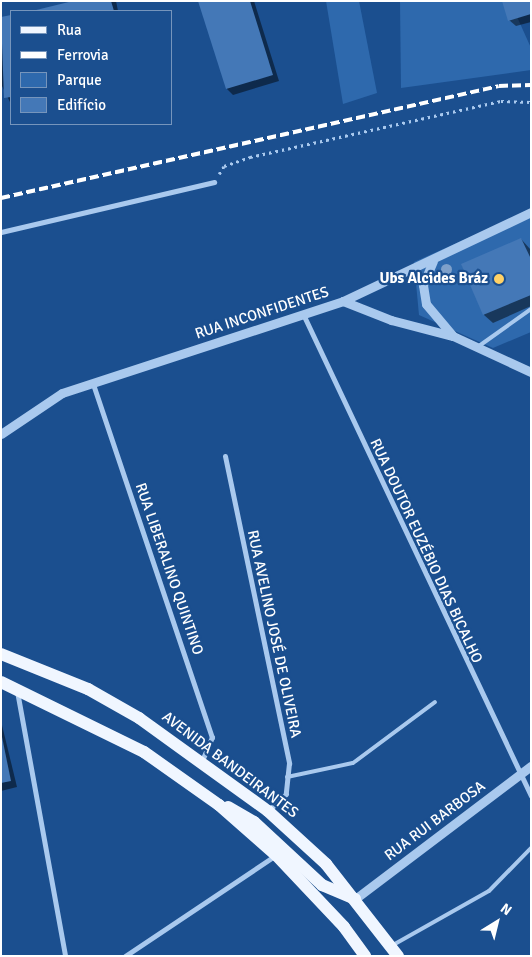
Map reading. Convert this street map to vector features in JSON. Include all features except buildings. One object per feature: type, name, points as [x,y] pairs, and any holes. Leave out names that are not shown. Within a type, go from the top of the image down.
[{"type":"main road","name":"AVENIDA BANDEIRANTES","points":[[1,654],[88,689],[202,761],[268,811],[355,899],[394,951]]},
{"type":"main road","points":[[1,682],[17,688],[144,752],[219,805],[276,855],[344,927],[365,956]]},
{"type":"main road","points":[[219,805],[254,822],[322,885],[355,899]]},
{"type":"street","points":[[1,232],[214,182]]},
{"type":"street","name":"RUA INCONFIDENTES","points":[[1,434],[62,393],[343,301],[434,261],[531,212]]},
{"type":"street","points":[[434,261],[423,284],[426,304],[453,336]]},
{"type":"street","points":[[343,301],[391,320],[453,336],[479,346],[531,372]]},
{"type":"street","name":"RUA DOUTOR EUZÉBIO DIAS BICALHO","points":[[303,314],[518,775],[531,796]]},
{"type":"street","name":"RUA LIBERALINO QUINTINO","points":[[93,384],[212,737],[202,761]]},
{"type":"street","name":"RUA AVELINO JOSÉ DE OLIVEIRA","points":[[224,456],[289,763],[286,794],[268,811]]},
{"type":"street","points":[[17,688],[65,956]]},
{"type":"street","name":"RUA RUI BARBOSA","points":[[355,899],[531,766]]},
{"type":"street","points":[[125,956],[276,855]]},
{"type":"lane","points":[[479,346],[531,310]]},
{"type":"lane","points":[[287,777],[353,763],[435,702]]},
{"type":"lane","points":[[394,951],[489,891],[531,848]]},
{"type":"path","points":[[214,182],[224,166],[250,157],[501,101],[531,102]]},
{"type":"green space","points":[[326,1],[359,1],[377,93],[343,104]]},
{"type":"green space","points":[[400,1],[510,1],[531,48],[531,70],[401,88]]},
{"type":"green space","points":[[531,210],[531,332],[493,348],[419,315],[414,262]]},
{"type":"railway","points":[[1,198],[499,86],[531,85]]},
{"type":"place","name":"Ubs Alcides Bráz","points":[[499,279]]}]
